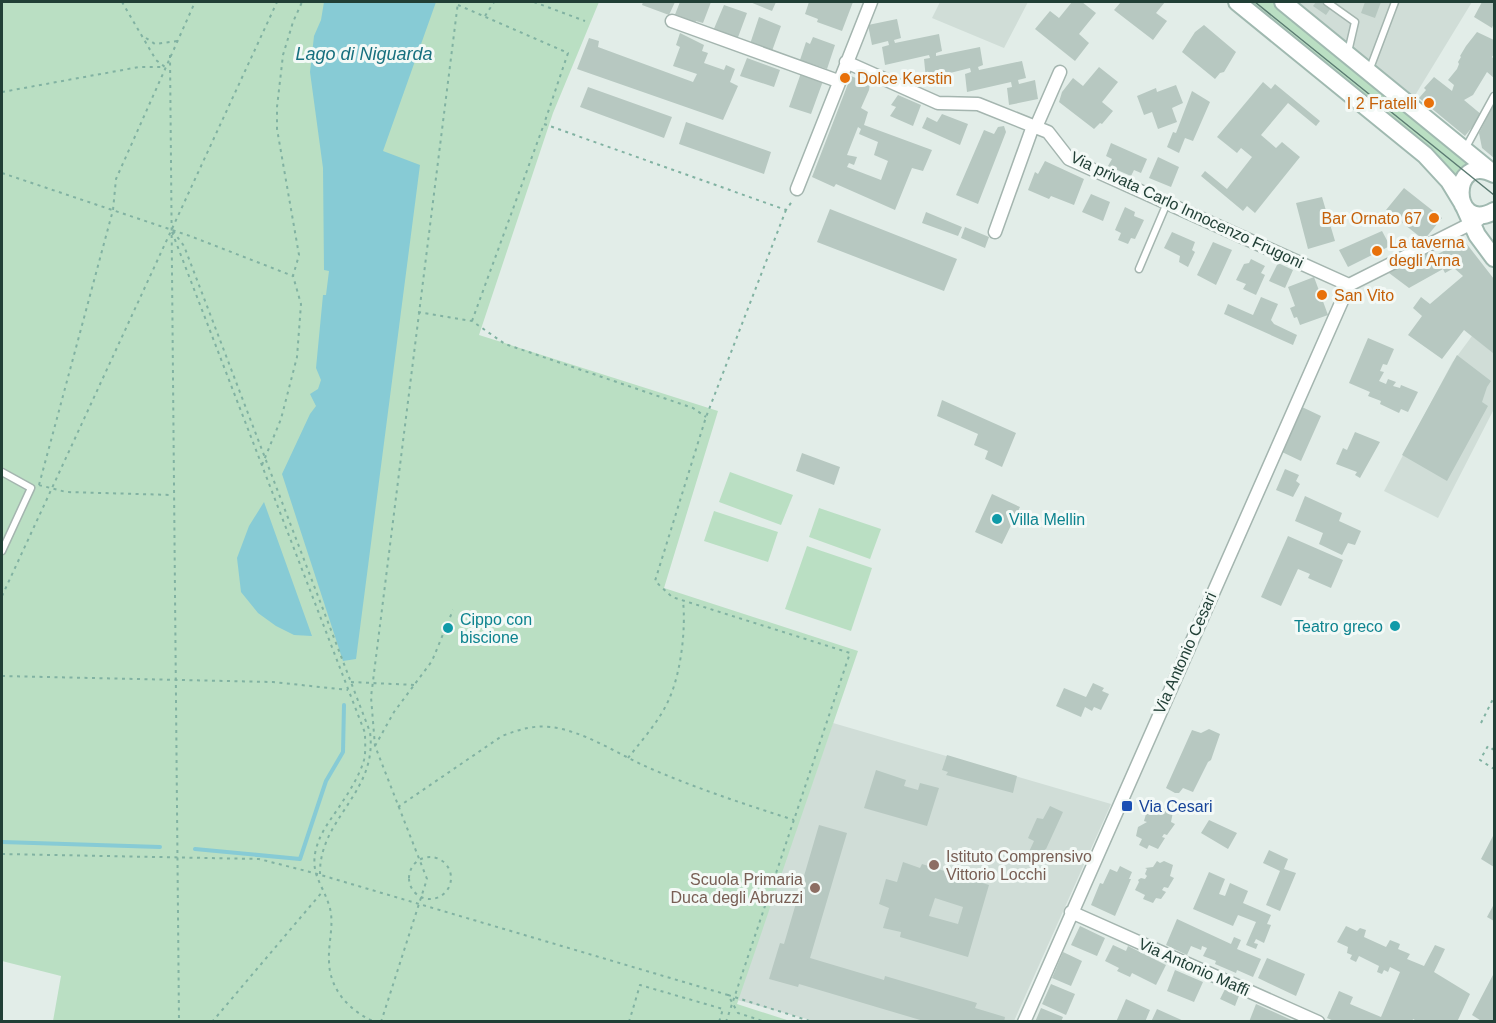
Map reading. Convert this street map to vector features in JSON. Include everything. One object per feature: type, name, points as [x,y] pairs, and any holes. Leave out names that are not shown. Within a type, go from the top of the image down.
[{"type":"main road","points":[[1237,2],[1425,155],[1449,181],[1477,235],[1494,258]]},
{"type":"main road","points":[[1290,4],[1494,174]]},
{"type":"main road","points":[[1492,212],[1476,214],[1469,211],[1462,204],[1460,189],[1466,177],[1479,170],[1494,174]]},
{"type":"street","points":[[797,189],[870,2]]},
{"type":"street","points":[[672,21],[838,81]]},
{"type":"street","name":"Via privata Carlo Innocenzo Frugoni","points":[[846,62],[938,103],[978,104],[1048,132],[1069,159],[1349,285]]},
{"type":"street","points":[[995,232],[1034,127],[1059,72]]},
{"type":"street","points":[[1349,285],[1492,212]]},
{"type":"street","name":"Via Antonio Cesari","points":[[1024,1022],[1349,285]]},
{"type":"street","name":"Via Antonio Maffi","points":[[1071,912],[1318,1022]]},
{"type":"lane","points":[[1327,2],[1355,22],[1348,54]]},
{"type":"lane","points":[[1369,71],[1395,2]]},
{"type":"lane","points":[[1465,150],[1494,96]]},
{"type":"lane","points":[[1139,269],[1168,203]]},
{"type":"lane","points":[[2,472],[31,488],[2,551]]},
{"type":"path","points":[[122,2],[156,60],[165,67]]},
{"type":"path","points":[[173,495],[66,492],[39,485],[113,210],[116,179],[195,2]]},
{"type":"path","points":[[2,596],[277,2]]},
{"type":"path","points":[[262,465],[281,419],[297,357],[301,303],[293,276],[298,255],[292,207],[280,150],[277,108],[283,55],[302,2]]},
{"type":"path","points":[[485,16],[494,2]]},
{"type":"path","points":[[534,2],[585,21]]},
{"type":"path","points":[[320,875],[320,861],[326,841],[356,792],[369,762],[370,697],[458,3],[568,53],[472,321]]},
{"type":"path","points":[[143,36],[154,44],[177,40]]},
{"type":"path","points":[[170,55],[179,1022]]},
{"type":"path","points":[[2,92],[139,67],[165,67]]},
{"type":"path","points":[[544,124],[786,210]]},
{"type":"path","points":[[2,173],[171,229],[293,276]]},
{"type":"path","points":[[726,1022],[850,653],[672,597],[655,581],[706,417],[786,210],[797,189]]},
{"type":"path","points":[[171,229],[184,246],[427,879],[381,1022]]},
{"type":"path","points":[[171,229],[365,733],[364,759],[344,801],[324,827],[316,849],[314,873],[330,906],[332,931],[328,960],[331,979],[342,999],[362,1016],[375,1022]]},
{"type":"path","points":[[418,311],[472,321],[505,344],[693,408],[706,417]]},
{"type":"path","points":[[628,758],[662,713],[670,697],[682,641],[683,601]]},
{"type":"path","points":[[375,746],[394,712],[432,661],[453,610]]},
{"type":"path","points":[[2,676],[273,682],[348,690]]},
{"type":"path","points":[[346,683],[415,685]]},
{"type":"path","points":[[1480,723],[1494,697]]},
{"type":"path","points":[[398,807],[502,736],[536,726],[552,727],[574,733],[723,797],[794,820]]},
{"type":"path","points":[[365,733],[371,732]]},
{"type":"path","points":[[1494,750],[1488,746],[1480,760],[1494,769]]},
{"type":"path","points":[[2,854],[260,859],[728,995],[813,1022]]},
{"type":"path","points":[[432,857],[444,862],[448,867],[451,880],[449,886],[441,896],[428,899],[421,897],[412,889],[409,876],[414,864],[419,860],[432,857]]},
{"type":"path","points":[[212,1022],[323,891]]},
{"type":"path","points":[[629,1022],[640,985],[723,1009],[719,1022]]},
{"type":"path","points":[[728,995],[738,1013],[766,1022]]},
{"type":"shaded area","points":[[940,2],[1028,2],[1004,48],[932,18]]},
{"type":"shaded area","points":[[1287,2],[1472,2],[1411,102]]},
{"type":"shaded area","points":[[1472,336],[1494,354],[1494,409],[1438,518],[1384,491],[1452,363]]},
{"type":"shaded area","name":"Istituto Comprensivo Vittorio Locchi","points":[[833,723],[1111,804],[1014,1021],[814,1021],[737,1000]]},
{"type":"green space","points":[[2,2],[599,2],[553,113],[479,335],[718,411],[664,588],[858,651],[737,1004],[790,1021],[53,1021],[61,976],[2,961]]},
{"type":"green space","points":[[1244,2],[1275,2],[1473,164],[1455,181]]},
{"type":"green space","points":[[730,472],[793,495],[781,525],[719,502]]},
{"type":"green space","points":[[819,508],[881,529],[870,559],[809,537]]},
{"type":"green space","points":[[714,511],[778,532],[768,562],[704,541]]},
{"type":"green space","points":[[807,546],[872,568],[851,631],[785,609]]},
{"type":"water","name":"Lago di Niguarda","points":[[324,2],[436,2],[383,151],[420,165],[356,659],[343,661],[282,474],[316,406],[310,394],[318,389],[321,380],[316,368],[323,295],[326,295],[329,271],[324,270],[323,168],[310,72],[314,36],[321,20]]},
{"type":"water","points":[[264,502],[312,636],[294,635],[276,626],[258,613],[241,592],[237,558],[249,526]]},
{"type":"building","points":[[643,2],[675,2],[669,15],[642,5]]},
{"type":"building","points":[[680,2],[711,2],[703,23],[696,21],[694,24],[674,17]]},
{"type":"building","points":[[750,2],[776,2],[772,11]]},
{"type":"building","points":[[809,2],[853,2],[842,31],[817,22],[818,19],[805,14]]},
{"type":"building","points":[[1072,2],[1082,2],[1096,13],[1079,34],[1089,43],[1075,61],[1035,29],[1050,11],[1059,18]]},
{"type":"building","points":[[1121,2],[1165,2],[1156,13],[1167,21],[1153,40],[1114,10]]},
{"type":"building","points":[[1316,2],[1335,2],[1326,15],[1313,6]]},
{"type":"building","points":[[1365,2],[1381,2],[1375,18],[1361,13]]},
{"type":"building","points":[[1482,2],[1494,3],[1492,28],[1474,17]]},
{"type":"building","points":[[724,5],[747,13],[737,40],[713,31]]},
{"type":"building","points":[[759,17],[781,26],[772,51],[750,44]]},
{"type":"building","points":[[897,19],[901,38],[894,40],[895,43],[939,34],[942,51],[936,53],[936,56],[980,47],[983,65],[978,67],[979,70],[1022,61],[1026,78],[1018,80],[1019,84],[1035,80],[1038,99],[1009,105],[1007,88],[1012,87],[1011,82],[967,92],[965,74],[971,72],[970,68],[926,79],[924,59],[930,58],[929,55],[885,65],[882,47],[889,45],[888,41],[872,45],[868,25]]},
{"type":"building","points":[[1204,25],[1236,52],[1224,72],[1215,79],[1182,52],[1195,32]]},
{"type":"building","points":[[1477,32],[1494,40],[1492,57],[1494,59],[1494,78],[1487,72],[1473,95],[1464,100],[1482,115],[1465,136],[1419,98],[1434,77],[1452,91],[1454,85],[1448,80],[1457,69],[1460,56],[1466,46]]},
{"type":"building","points":[[680,33],[704,45],[702,51],[708,53],[704,63],[724,70],[726,65],[735,69],[730,82],[738,86],[723,120],[577,69],[589,38],[599,41],[598,47],[693,82],[697,74],[673,66],[680,47],[676,45]]},
{"type":"building","points":[[813,37],[835,45],[827,69],[800,60],[806,42],[810,44]]},
{"type":"building","points":[[747,58],[780,70],[774,87],[740,76]]},
{"type":"building","points":[[1099,67],[1118,82],[1102,102],[1113,111],[1102,124],[1100,123],[1094,129],[1059,102],[1062,92],[1073,78],[1083,86]]},
{"type":"building","points":[[801,73],[823,81],[811,114],[789,107]]},
{"type":"building","points":[[851,76],[870,84],[861,108],[868,112],[864,125],[932,150],[923,171],[912,168],[895,210],[836,184],[834,187],[812,177]],"holes":[[[858,127],[861,129],[859,134],[878,142],[874,155],[888,161],[881,180],[847,167],[849,163],[854,165],[857,157],[847,155]]]},
{"type":"building","points":[[1263,82],[1271,89],[1275,84],[1320,121],[1316,126],[1288,103],[1261,135],[1276,148],[1282,142],[1300,157],[1255,213],[1247,206],[1243,211],[1201,176],[1205,171],[1227,189],[1252,157],[1241,148],[1237,153],[1217,137]]},
{"type":"building","points":[[1176,85],[1183,103],[1172,108],[1177,122],[1158,129],[1152,112],[1144,115],[1137,96],[1156,88],[1157,92]]},
{"type":"building","points":[[588,87],[672,117],[664,138],[580,107]]},
{"type":"building","points":[[1192,91],[1210,102],[1193,141],[1185,138],[1179,153],[1167,147],[1173,132],[1176,133]]},
{"type":"building","points":[[898,95],[921,105],[913,126],[890,116],[896,107],[891,105]]},
{"type":"building","points":[[1494,104],[1494,158],[1482,148],[1479,133]]},
{"type":"building","points":[[942,114],[968,124],[960,145],[922,128],[927,117],[937,122]]},
{"type":"building","points":[[686,122],[771,152],[764,174],[679,144]]},
{"type":"building","points":[[1004,126],[1006,132],[978,204],[956,195],[984,130],[994,134],[998,127]]},
{"type":"building","points":[[1111,143],[1147,159],[1141,173],[1134,170],[1131,176],[1108,166],[1112,159],[1106,156]]},
{"type":"building","points":[[1158,157],[1179,167],[1171,187],[1149,178]]},
{"type":"building","points":[[1045,161],[1084,179],[1074,205],[1051,196],[1049,199],[1028,190],[1035,172],[1038,174]]},
{"type":"building","points":[[1404,188],[1442,218],[1424,240],[1386,210]]},
{"type":"building","points":[[1091,194],[1110,202],[1103,221],[1082,212]]},
{"type":"building","points":[[1322,197],[1335,241],[1308,249],[1296,203]]},
{"type":"building","points":[[1125,207],[1135,212],[1134,216],[1144,220],[1135,239],[1131,238],[1128,244],[1118,240],[1121,233],[1115,230]]},
{"type":"building","points":[[830,209],[957,259],[944,291],[817,242]]},
{"type":"building","points":[[926,212],[962,227],[958,236],[922,223]]},
{"type":"building","points":[[965,227],[989,237],[985,248],[961,238]]},
{"type":"building","points":[[1382,231],[1390,246],[1348,267],[1339,250]]},
{"type":"building","points":[[1172,232],[1195,242],[1192,250],[1195,252],[1188,267],[1179,262],[1180,256],[1164,248]]},
{"type":"building","points":[[1213,242],[1232,250],[1216,285],[1197,275]]},
{"type":"building","points":[[1459,243],[1466,243],[1494,279],[1494,354],[1464,330],[1442,359],[1408,335],[1422,316],[1413,308],[1421,297],[1430,304],[1463,276],[1454,268],[1445,273],[1443,269],[1409,288],[1389,273],[1433,249],[1436,255]]},
{"type":"building","points":[[1251,259],[1265,266],[1261,273],[1265,275],[1256,295],[1243,289],[1246,284],[1236,280],[1244,264],[1249,263]]},
{"type":"building","points":[[1278,263],[1293,270],[1285,288],[1269,281]]},
{"type":"building","points":[[1314,277],[1328,315],[1300,325],[1290,308],[1295,306],[1288,287]]},
{"type":"building","points":[[1261,297],[1278,304],[1271,320],[1274,324],[1297,335],[1293,345],[1224,314],[1228,304],[1253,315]]},
{"type":"building","points":[[1368,338],[1394,349],[1387,365],[1383,364],[1380,371],[1384,372],[1379,381],[1386,384],[1388,379],[1396,382],[1393,386],[1400,388],[1401,385],[1418,392],[1408,412],[1401,409],[1399,413],[1380,404],[1381,401],[1368,396],[1370,392],[1349,383]]},
{"type":"building","points":[[1457,355],[1491,381],[1482,402],[1488,406],[1447,481],[1402,455]]},
{"type":"building","points":[[942,400],[1016,433],[1002,467],[985,459],[988,451],[974,445],[978,434],[937,416]]},
{"type":"building","points":[[1302,407],[1321,416],[1301,461],[1282,452]]},
{"type":"building","points":[[1355,432],[1380,442],[1360,478],[1355,475],[1357,472],[1336,464],[1343,448],[1347,450]]},
{"type":"building","points":[[802,453],[840,467],[834,485],[796,471]]},
{"type":"building","points":[[1285,469],[1299,475],[1296,481],[1300,484],[1293,497],[1276,490]]},
{"type":"building","name":"Villa Mellin","points":[[992,494],[1020,507],[1002,544],[975,532]]},
{"type":"building","points":[[1305,496],[1342,513],[1339,521],[1361,531],[1355,545],[1348,543],[1342,555],[1319,544],[1323,533],[1295,521]]},
{"type":"building","points":[[1288,536],[1343,560],[1331,588],[1308,578],[1310,574],[1298,569],[1281,606],[1261,597]]},
{"type":"building","points":[[1093,683],[1104,688],[1102,691],[1109,694],[1101,710],[1094,707],[1092,711],[1085,707],[1081,717],[1056,706],[1064,688],[1086,697]]},
{"type":"building","points":[[1209,729],[1220,734],[1211,760],[1193,792],[1183,788],[1179,793],[1175,793],[1166,788],[1192,730],[1201,733]]},
{"type":"building","points":[[947,755],[1017,776],[1013,793],[946,775],[948,772],[942,770]]},
{"type":"building","points":[[876,770],[906,780],[904,786],[918,790],[920,783],[939,788],[927,826],[864,808]]},
{"type":"building","points":[[1050,806],[1063,812],[1041,860],[1027,856],[1034,841],[1028,838],[1037,818],[1043,819]]},
{"type":"building","points":[[1156,808],[1164,808],[1173,812],[1171,822],[1175,824],[1167,835],[1164,834],[1162,837],[1165,838],[1158,849],[1149,845],[1147,849],[1139,845],[1142,839],[1136,836],[1138,827],[1147,822],[1144,821],[1146,814],[1154,814]]},
{"type":"building","points":[[1209,820],[1237,833],[1228,849],[1201,833]]},
{"type":"building","name":"Scuola Primaria Duca degli Abruzzi","points":[[819,825],[847,833],[810,958],[884,980],[885,976],[977,1003],[975,1008],[1005,1017],[1004,1022],[927,1022],[799,984],[798,987],[769,979],[780,943],[784,944]]},
{"type":"building","points":[[1494,834],[1494,867],[1481,859]]},
{"type":"building","points":[[1269,850],[1288,859],[1284,869],[1296,873],[1280,911],[1266,905],[1280,871],[1263,863]]},
{"type":"building","points":[[1157,861],[1173,865],[1170,876],[1174,878],[1168,888],[1164,887],[1162,890],[1166,892],[1161,899],[1156,898],[1153,903],[1143,899],[1145,895],[1135,890],[1138,880],[1145,879],[1147,876],[1145,868],[1153,867]]},
{"type":"building","points":[[903,862],[920,868],[922,864],[989,885],[968,957],[900,937],[901,932],[883,928],[889,908],[879,904],[886,879],[897,882]],"holes":[[[935,898],[963,907],[958,924],[929,916]]]},
{"type":"building","points":[[1120,866],[1132,872],[1115,916],[1091,905],[1100,883],[1103,884],[1110,869],[1117,872]]},
{"type":"building","points":[[1209,872],[1225,879],[1219,894],[1225,896],[1230,883],[1248,891],[1243,903],[1271,915],[1267,924],[1271,925],[1264,943],[1256,939],[1254,943],[1258,944],[1256,949],[1246,945],[1256,922],[1238,915],[1233,926],[1193,909]]},
{"type":"building","points":[[1494,904],[1494,921],[1487,917]]},
{"type":"building","points":[[1177,919],[1231,944],[1234,937],[1241,940],[1237,949],[1261,959],[1253,977],[1215,964],[1216,961],[1203,956],[1207,948],[1202,946],[1201,950],[1191,946],[1187,955],[1166,945]]},
{"type":"building","points":[[1080,926],[1105,938],[1097,956],[1071,945]]},
{"type":"building","points":[[1346,926],[1357,931],[1360,928],[1366,930],[1364,937],[1386,947],[1390,940],[1400,944],[1398,949],[1410,954],[1407,959],[1424,966],[1435,945],[1445,949],[1434,972],[1470,994],[1457,1022],[1419,1022],[1413,1019],[1412,1022],[1336,1022],[1327,1018],[1339,991],[1353,997],[1350,1004],[1381,1017],[1400,972],[1390,967],[1388,972],[1384,970],[1382,974],[1377,972],[1379,966],[1359,956],[1356,962],[1350,959],[1352,955],[1347,953],[1348,947],[1337,942]]},
{"type":"building","points":[[1113,945],[1126,951],[1128,946],[1166,965],[1156,985],[1132,973],[1130,977],[1117,971],[1119,968],[1105,961]]},
{"type":"building","points":[[1063,952],[1082,961],[1071,986],[1052,978]]},
{"type":"building","points":[[1267,958],[1305,974],[1296,996],[1258,978]]},
{"type":"building","points":[[1175,970],[1203,982],[1194,1002],[1167,991]]},
{"type":"building","points":[[1494,973],[1494,1022],[1483,1022],[1472,1015]]},
{"type":"building","points":[[1051,984],[1075,994],[1066,1015],[1042,1004]]},
{"type":"building","points":[[1226,987],[1240,993],[1235,1006],[1220,999]]},
{"type":"building","points":[[1126,999],[1150,1010],[1145,1022],[1116,1022]]},
{"type":"building","points":[[1256,1004],[1296,1022],[1249,1022]]},
{"type":"building","points":[[1041,1008],[1063,1017],[1061,1022],[1035,1022]]},
{"type":"building","points":[[1157,1009],[1186,1022],[1151,1022]]},
{"type":"waterway","points":[[195,849],[300,859],[326,781],[343,752],[344,705]]},
{"type":"waterway","points":[[2,842],[160,847]]},
{"type":"tram line","points":[[1255,2],[1494,195]]},
{"type":"place","name":"Dolce Kerstin","points":[[845,78]]},
{"type":"place","name":"I 2 Fratelli","points":[[1429,103]]},
{"type":"place","name":"Bar Ornato 67","points":[[1434,218]]},
{"type":"place","name":"La taverna degli Arna","points":[[1377,251]]},
{"type":"place","name":"San Vito","points":[[1322,295]]},
{"type":"place","name":"Villa Mellin","points":[[997,519]]},
{"type":"place","name":"Teatro greco","points":[[1395,626]]},
{"type":"place","name":"Cippo con biscione","points":[[448,628]]},
{"type":"place","name":"Via Cesari","points":[[1127,806]]},
{"type":"place","name":"Istituto Comprensivo Vittorio Locchi","points":[[934,865]]},
{"type":"place","name":"Scuola Primaria Duca degli Abruzzi","points":[[815,888]]}]
